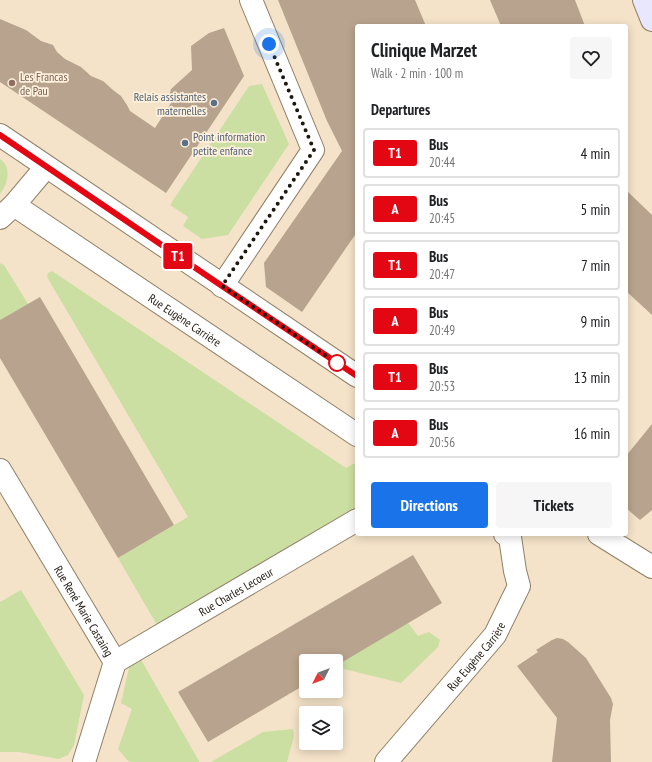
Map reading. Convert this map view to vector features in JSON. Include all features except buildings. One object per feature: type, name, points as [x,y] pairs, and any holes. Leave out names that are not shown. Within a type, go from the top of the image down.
[{"type":"main road","points":[[644,0],[652,20]]},
{"type":"street","points":[[222,286],[314,150],[251,0]]},
{"type":"street","points":[[0,135],[355,375]]},
{"type":"street","points":[[7,211],[46,166]]},
{"type":"street","name":"Rue Eugène Carrière","points":[[7,211],[355,433]]},
{"type":"street","name":"Rue René Marie Castaing","points":[[0,470],[115,662],[84,762]]},
{"type":"street","name":"Rue Charles Lecoeur","points":[[115,662],[355,521]]},
{"type":"street","name":"Rue Eugène Carrière","points":[[386,762],[495,635],[519,586],[507,536]]},
{"type":"street","points":[[602,536],[652,567]]},
{"type":"green space","points":[[262,84],[289,144],[228,235],[202,239],[183,226],[188,217],[170,205],[249,86]]},
{"type":"green space","points":[[0,159],[6,166],[8,176],[0,194]]},
{"type":"green space","points":[[0,263],[4,265],[28,304],[0,320]]},
{"type":"green space","points":[[52,271],[346,468],[355,463],[355,509],[157,625],[118,558],[188,517],[47,277],[48,273]]},
{"type":"green space","points":[[21,590],[84,695],[74,745],[68,755],[59,759],[19,752],[0,752],[0,602]]},
{"type":"green space","points":[[408,623],[418,636],[429,632],[440,640],[438,647],[401,683],[343,669],[343,662]]},
{"type":"green space","points":[[140,658],[199,762],[132,762],[128,761],[118,749],[132,709],[121,703],[131,659]]},
{"type":"green space","points":[[293,729],[294,736],[287,762],[211,762],[263,732]]},
{"type":"bus line","name":"T1","points":[[0,135],[355,375]]},
{"type":"place","name":"Les Francas de Pau","points":[[12,83]]},
{"type":"place","name":"Relais assistantes maternelles","points":[[214,103]]},
{"type":"place","name":"Point information petite enfance","points":[[185,143]]},
{"type":"route","points":[[269,44],[314,150],[222,286],[337,363]]}]
